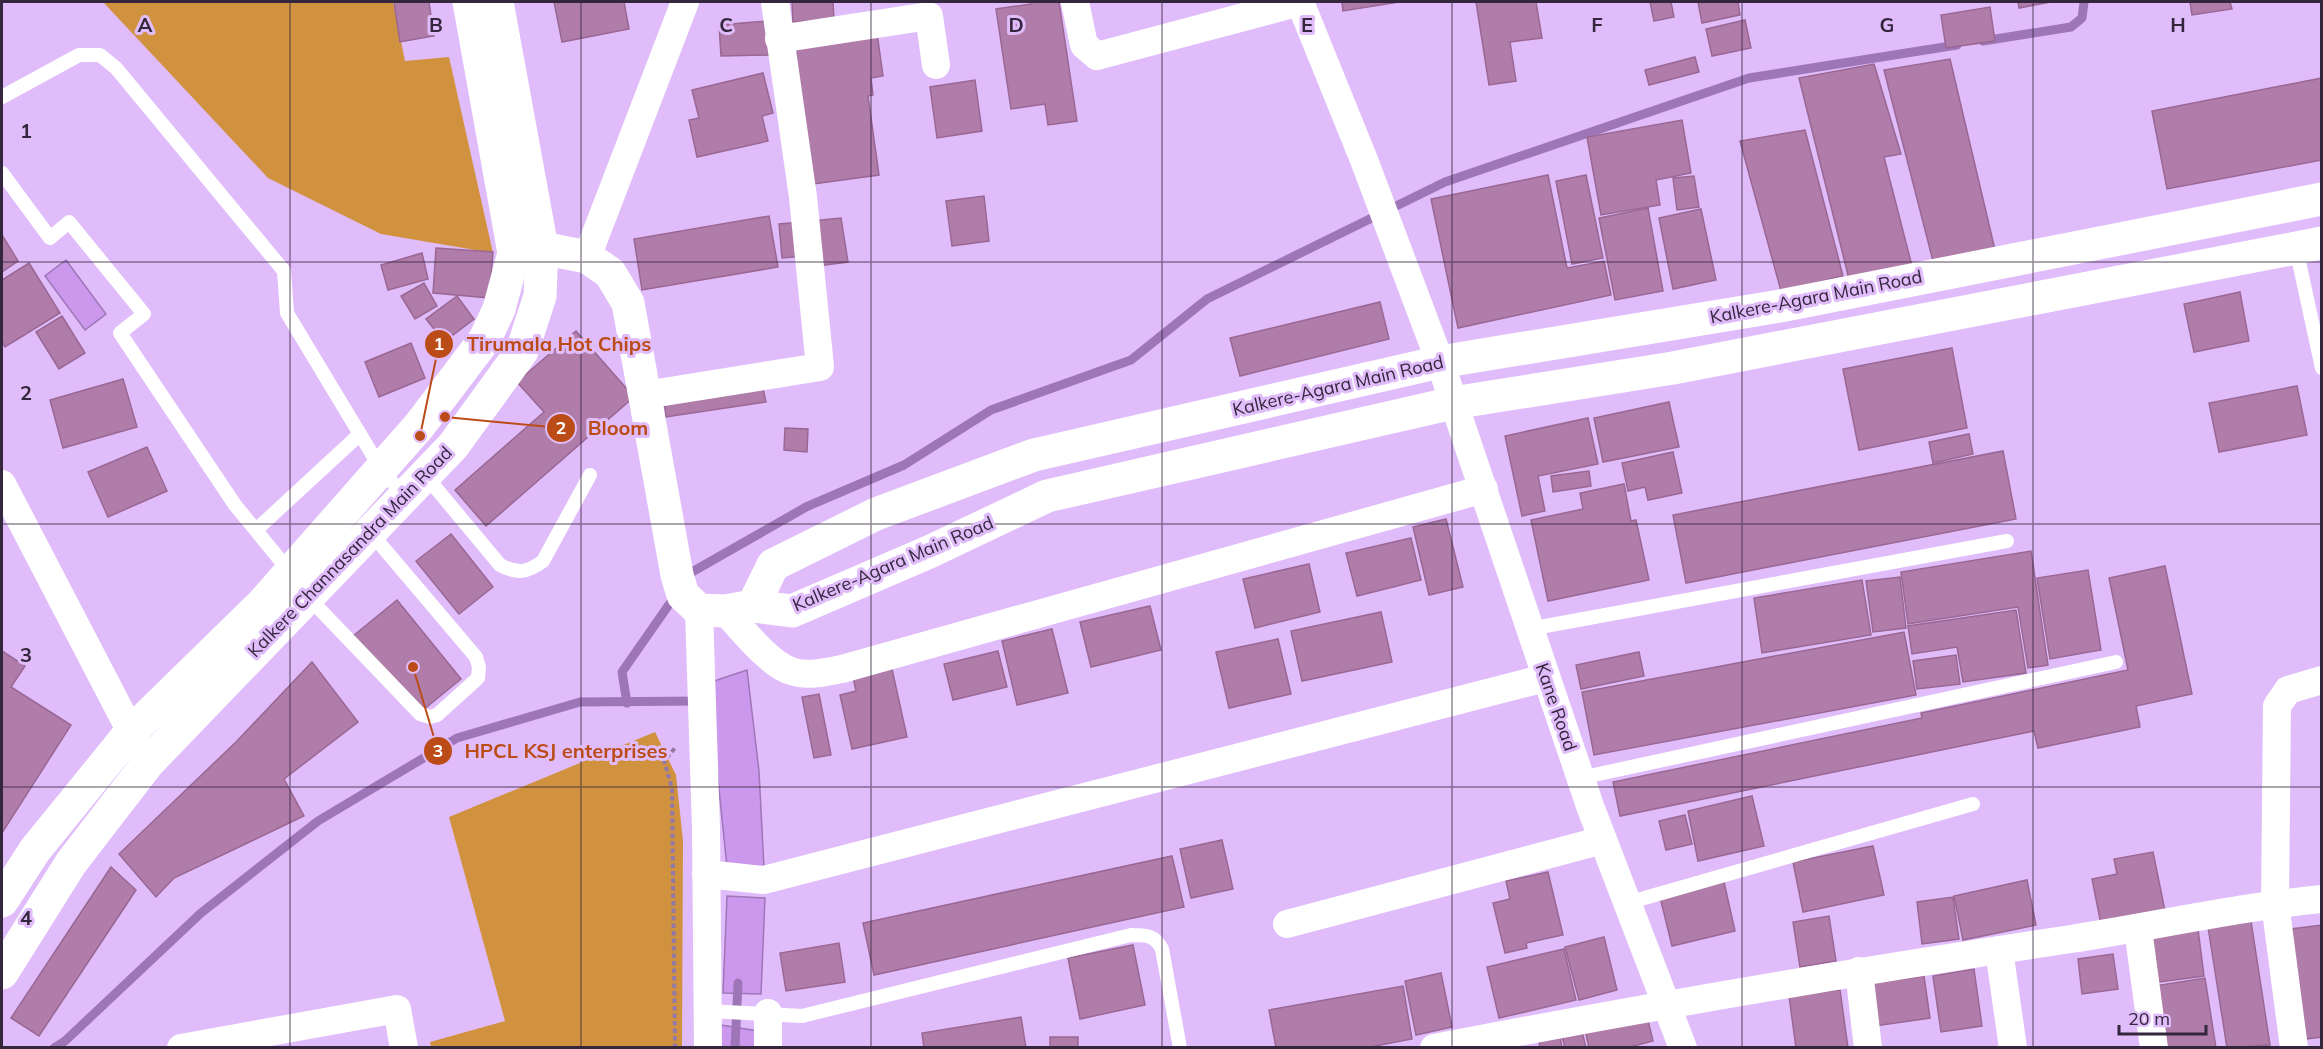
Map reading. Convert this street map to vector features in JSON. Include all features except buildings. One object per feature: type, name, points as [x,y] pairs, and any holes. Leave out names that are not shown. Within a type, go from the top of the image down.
[{"type":"street","name":"Kalkere Channasandra Main Road","points":[[2,973],[71,863],[148,763],[299,585],[370,532],[453,446],[522,351],[540,296],[469,2]]},
{"type":"street","name":"Kalkere Channasandra Main Road","points":[[497,2],[528,251]]},
{"type":"street","points":[[587,257],[685,2]]},
{"type":"street","points":[[645,394],[820,367],[803,196],[779,39],[776,2]]},
{"type":"street","points":[[1075,2],[1084,45],[1097,56],[1300,2]]},
{"type":"street","name":"Kane Road","points":[[1300,2],[1364,160],[1440,362],[1580,778],[1683,1047]]},
{"type":"street","points":[[779,39],[929,16],[936,65]]},
{"type":"street","name":"Kalkere-Agara Main Road","points":[[707,600],[876,514],[1034,455],[1440,362],[1780,306],[2322,199]]},
{"type":"street","name":"Kalkere-Agara Main Road","points":[[707,600],[792,611],[929,552],[1047,496],[1453,403],[1673,368],[2309,246]]},
{"type":"street","points":[[2,901],[35,850],[130,733],[299,585],[381,469],[418,426],[485,339],[528,251],[587,257],[610,273],[628,303],[645,394],[707,600],[702,719],[718,876],[715,1011],[708,1047]]},
{"type":"street","points":[[2,484],[130,733],[148,763]]},
{"type":"street","points":[[707,600],[766,654],[789,671],[812,675],[865,663],[1484,489]]},
{"type":"street","points":[[718,876],[764,880],[1545,678]]},
{"type":"street","points":[[2294,1047],[2275,903],[2277,706],[2288,690],[2322,680]]},
{"type":"street","points":[[1287,924],[1603,840]]},
{"type":"street","points":[[1434,1047],[1665,1003],[2138,928],[2275,903],[2322,899]]},
{"type":"street","points":[[2138,928],[2154,1047]]},
{"type":"street","points":[[1998,950],[2013,1047]]},
{"type":"street","points":[[1858,971],[1868,1047]]},
{"type":"street","points":[[181,1047],[238,1042],[397,1010],[404,1047]]},
{"type":"street","points":[[768,1013],[768,1047]]},
{"type":"lane","points":[[2,97],[79,55],[100,55],[116,68],[284,271],[287,314],[381,469],[414,485],[500,565],[515,572],[531,570],[543,561],[590,475]]},
{"type":"lane","points":[[2,174],[50,238],[69,222],[144,314],[120,333],[235,505],[299,585],[420,714],[430,717],[437,715],[478,678],[479,667],[476,657],[370,532]]},
{"type":"lane","points":[[2309,246],[2322,368]]},
{"type":"lane","points":[[256,530],[360,434]]},
{"type":"lane","points":[[1529,629],[2007,541]]},
{"type":"lane","points":[[1580,778],[2116,662]]},
{"type":"lane","points":[[1627,903],[1973,804]]},
{"type":"lane","points":[[715,1011],[802,1016],[1131,935],[1146,935],[1157,940],[1162,949],[1180,1047]]},
{"type":"path","points":[[675,1047],[672,788],[664,761],[702,719]]},
{"type":"shaded area","points":[[103,2],[393,2],[405,61],[449,57],[493,253],[381,234],[268,178]]},
{"type":"shaded area","points":[[66,260],[106,314],[85,330],[45,276]]},
{"type":"shaded area","points":[[747,670],[759,771],[764,868],[727,867],[708,683]]},
{"type":"shaded area","points":[[655,732],[676,775],[683,841],[682,1047],[431,1047],[430,1042],[505,1021],[449,817]]},
{"type":"shaded area","points":[[727,896],[765,898],[761,994],[723,993]]},
{"type":"shaded area","points":[[721,1025],[758,1031],[758,1047],[720,1048]]},
{"type":"waterway","points":[[1983,41],[2071,27],[2082,18],[2084,2]]},
{"type":"waterway","points":[[687,579],[692,572],[806,507],[904,465],[991,410],[1131,360],[1207,299],[1445,182],[1749,78],[1957,45]]},
{"type":"waterway","points":[[627,703],[622,672],[675,596]]},
{"type":"waterway","points":[[54,1048],[65,1041],[201,913],[318,821],[457,738],[580,702],[698,701]]},
{"type":"waterway","points":[[735,1048],[738,983]]},
{"type":"place","name":"Bloom","points":[[445,417]]},
{"type":"place","name":"Tirumala Hot Chips","points":[[420,436]]},
{"type":"place","name":"HPCL KSJ enterprises","points":[[413,667]]}]
